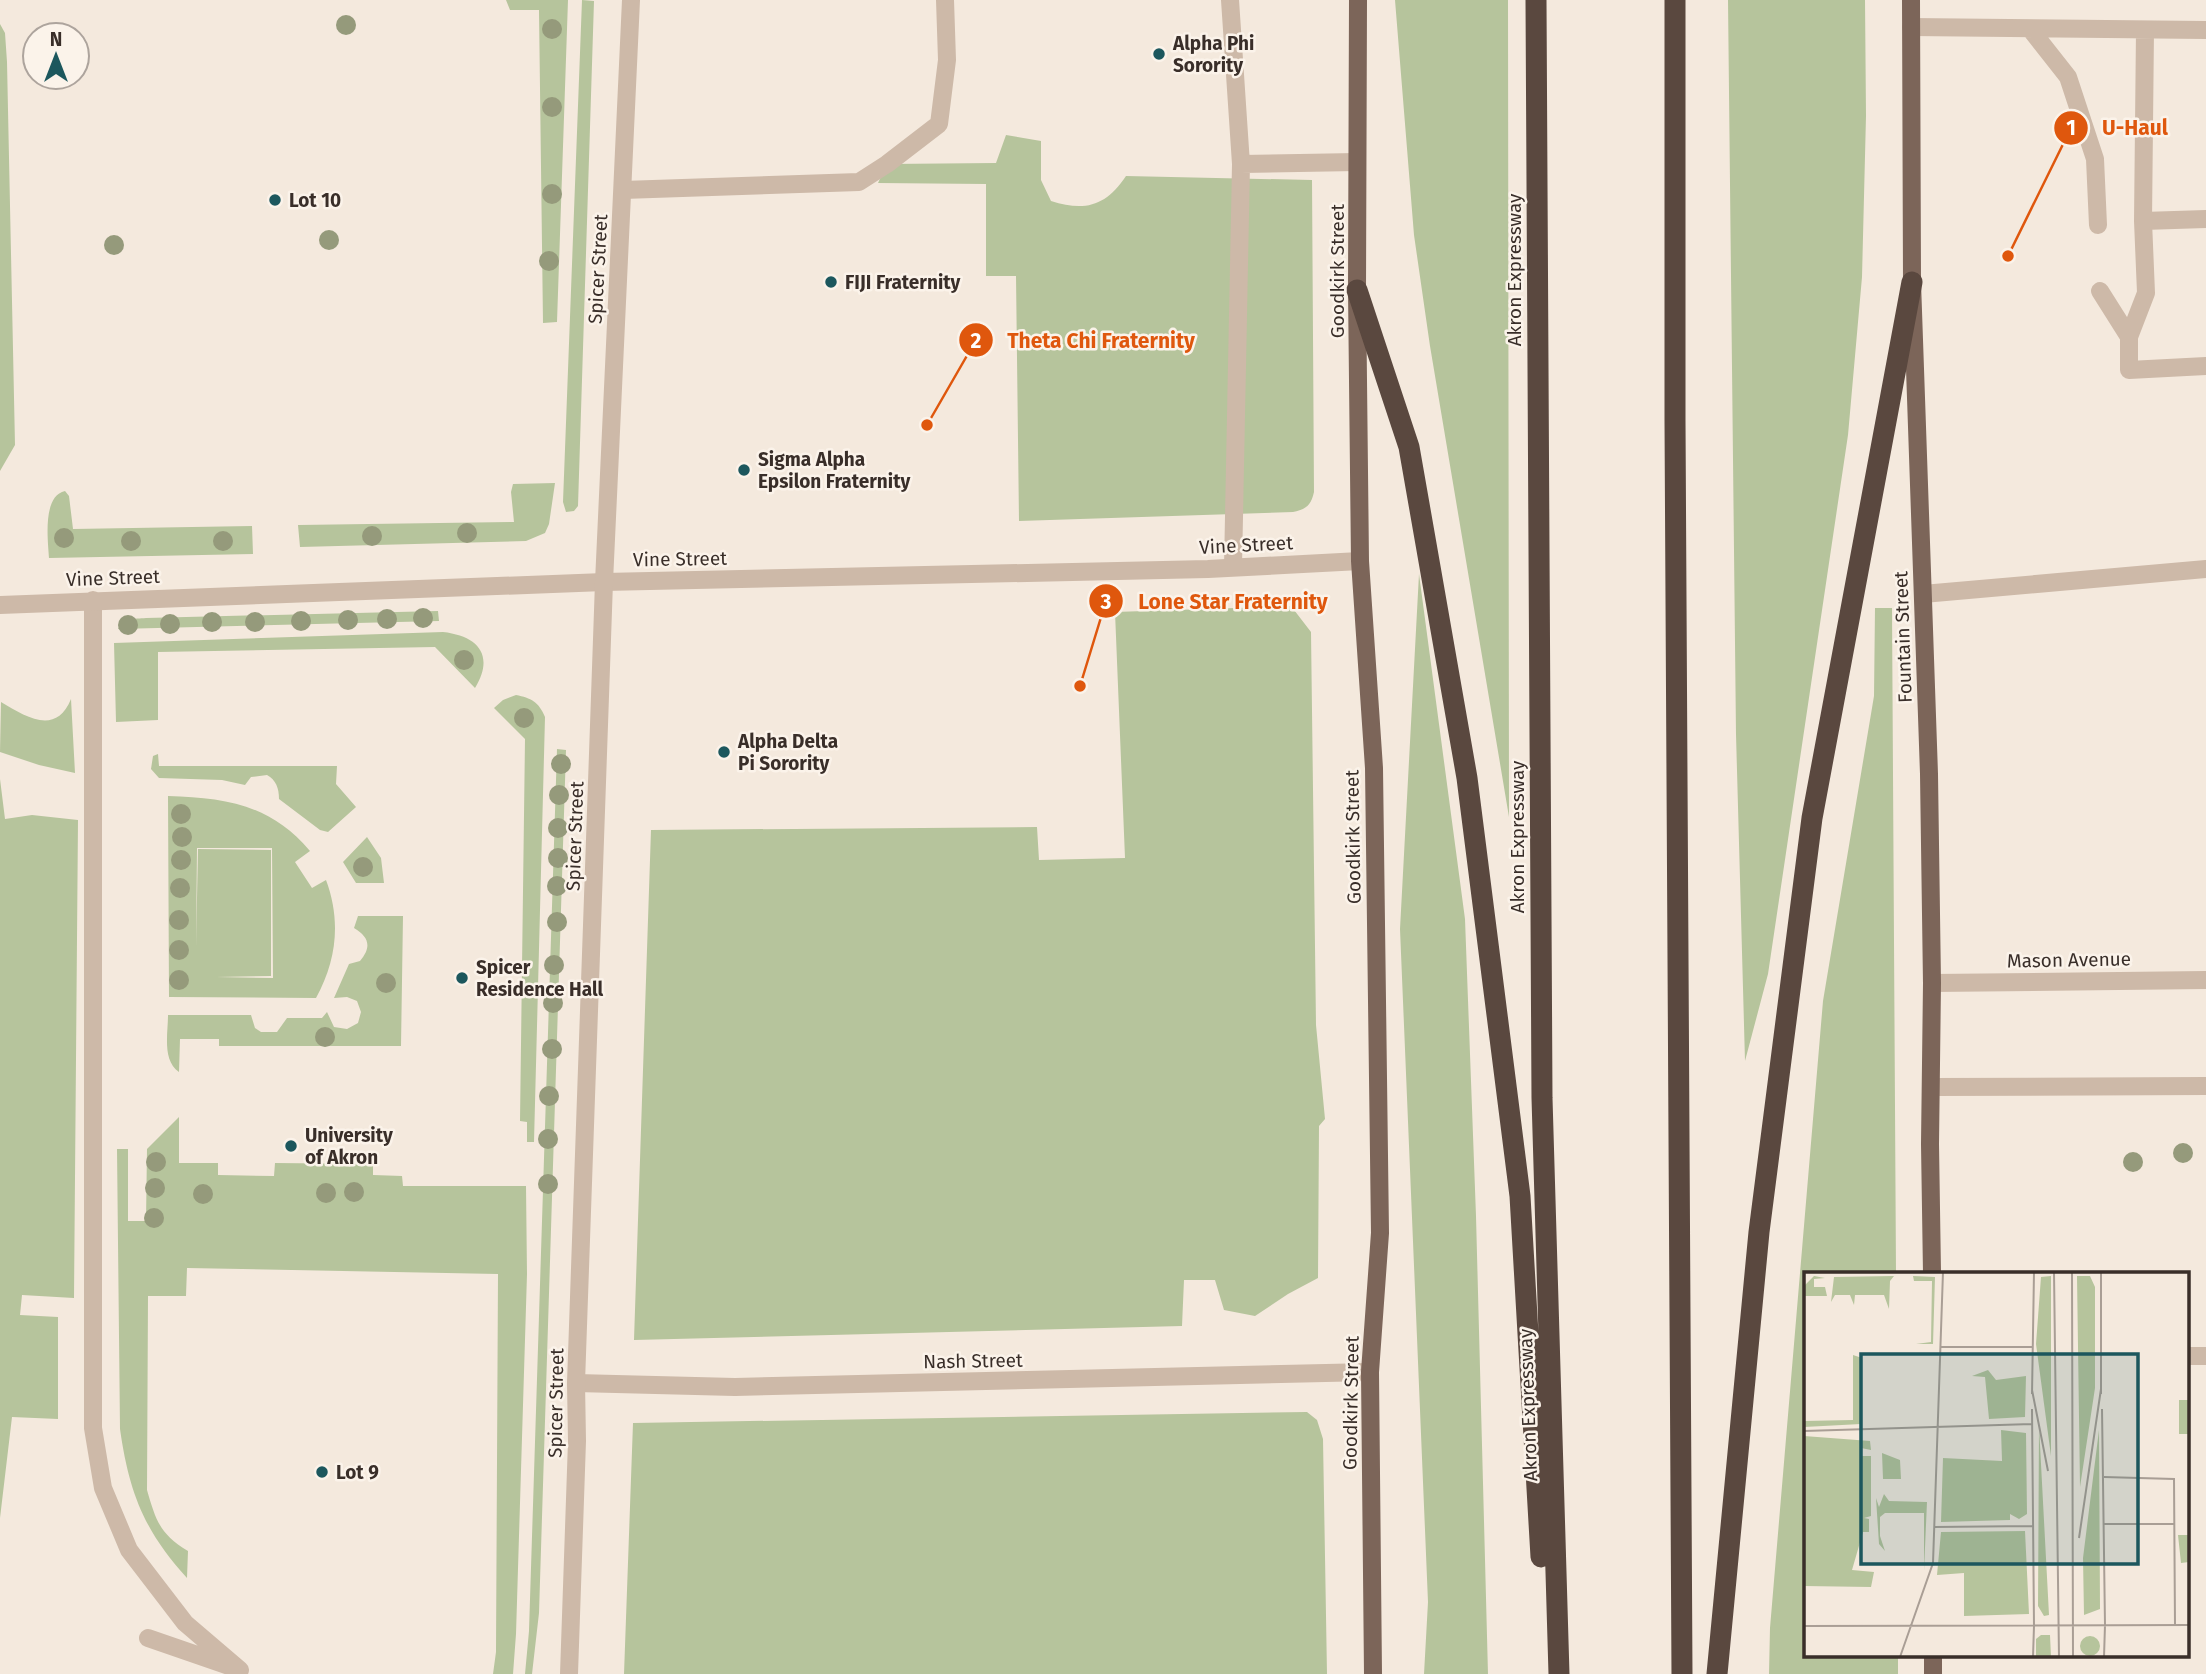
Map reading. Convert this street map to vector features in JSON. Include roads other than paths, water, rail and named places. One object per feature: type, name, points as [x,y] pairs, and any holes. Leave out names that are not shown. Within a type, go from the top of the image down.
[{"type":"highway","name":"Akron Expressway","points":[[1536,0],[1542,1098],[1559,1674]]},
{"type":"highway","points":[[1675,0],[1682,1674]]},
{"type":"highway","points":[[1717,1674],[1759,1232],[1812,817],[1912,282]]},
{"type":"highway","points":[[1357,290],[1409,447],[1467,778],[1520,1196],[1548,1674]]},
{"type":"main road","name":"Goodkirk Street","points":[[1358,0],[1360,561],[1374,768],[1380,1233],[1370,1372],[1373,1674]]},
{"type":"main road","name":"Fountain Street","points":[[1911,0],[1912,282],[1929,774],[1932,1272]]},
{"type":"main road","points":[[1933,1656],[1933,1674]]},
{"type":"street","name":"Spicer Street","points":[[569,1674],[577,1441],[576,1383],[604,582],[631,0]]},
{"type":"street","points":[[623,190],[859,182],[939,124],[947,60],[945,0]]},
{"type":"street","points":[[1230,0],[1241,164],[1233,567]]},
{"type":"street","points":[[1911,27],[2206,30]]},
{"type":"street","points":[[2031,30],[2068,77],[2095,159],[2098,225]]},
{"type":"street","points":[[2145,30],[2143,221],[2146,293],[2129,337],[2129,370],[2206,366]]},
{"type":"street","points":[[1241,164],[1357,162]]},
{"type":"street","points":[[2143,221],[2206,219]]},
{"type":"street","points":[[2100,291],[2129,337]]},
{"type":"street","name":"Vine Street","points":[[0,604],[604,582],[1233,567],[1360,561]]},
{"type":"street","points":[[1923,594],[2206,569]]},
{"type":"street","points":[[93,600],[93,1428],[103,1488],[128,1550],[185,1622],[246,1672]]},
{"type":"street","name":"Mason Avenue","points":[[1932,983],[2206,979]]},
{"type":"street","points":[[1931,1087],[2206,1086]]},
{"type":"street","points":[[2188,1356],[2206,1356]]},
{"type":"street","name":"Nash Street","points":[[576,1383],[735,1387],[1370,1372]]},
{"type":"street","points":[[148,1638],[246,1672]]},
{"type":"place","name":"Alpha Phi Sorority","points":[[1159,54]]},
{"type":"place","name":"Lot 10","points":[[275,200]]},
{"type":"place","name":"U-Haul","points":[[2008,256]]},
{"type":"place","name":"FIJI Fraternity","points":[[831,282]]},
{"type":"place","name":"Theta Chi Fraternity","points":[[927,425]]},
{"type":"place","name":"Sigma Alpha Epsilon Fraternity","points":[[744,470]]},
{"type":"place","name":"Lone Star Fraternity","points":[[1080,686]]},
{"type":"place","name":"Alpha Delta Pi Sorority","points":[[724,752]]},
{"type":"place","name":"Spicer Residence Hall","points":[[462,978]]},
{"type":"place","name":"University of Akron","points":[[291,1146]]},
{"type":"place","name":"Lot 9","points":[[322,1472]]}]
